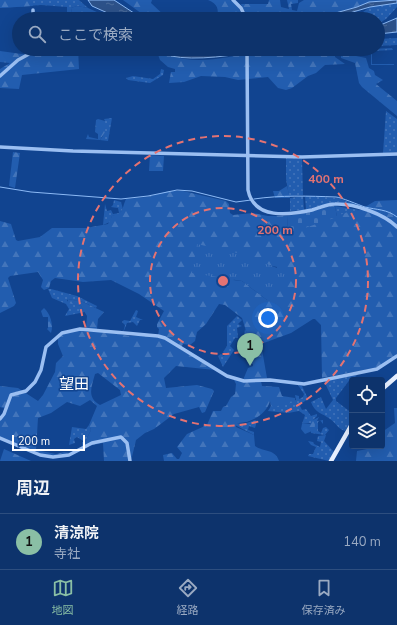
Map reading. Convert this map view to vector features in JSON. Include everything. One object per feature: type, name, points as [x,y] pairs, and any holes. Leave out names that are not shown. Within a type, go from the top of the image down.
[{"type":"main road","points":[[385,386],[397,376]]},
{"type":"main road","points":[[331,461],[349,429]]},
{"type":"street","points":[[233,0],[243,12]]},
{"type":"street","points":[[0,76],[18,60],[25,56]]},
{"type":"street","points":[[247,56],[249,195],[253,204],[262,212],[274,214],[301,211],[331,204],[340,204],[380,215],[397,227]]},
{"type":"street","points":[[0,148],[85,152],[303,157],[397,154]]},
{"type":"street","points":[[0,419],[4,414],[11,394],[26,391],[38,378],[46,347],[62,333],[74,329],[131,335],[153,335],[165,338],[227,376],[244,381],[263,380],[309,384],[376,369],[397,356]]},
{"type":"street","points":[[0,438],[40,455],[53,457],[69,455],[92,443],[121,438],[127,443],[130,461]]},
{"type":"green space","points":[[0,0],[79,0],[88,8],[77,6],[71,8],[72,12],[67,12],[67,7],[41,5],[0,8]]},
{"type":"green space","points":[[2,0],[29,1],[32,2],[33,6],[0,8],[0,2]]},
{"type":"green space","points":[[123,0],[152,0],[151,3],[161,12],[139,12]]},
{"type":"green space","points":[[208,0],[230,0],[239,7],[240,12],[218,12],[214,3]]},
{"type":"green space","points":[[269,0],[280,0],[281,7],[289,9],[287,0],[298,0],[298,3],[291,4],[292,10],[297,11],[299,3],[304,0],[394,0],[369,2],[339,12],[244,12],[241,4],[268,4]]},
{"type":"green space","points":[[397,3],[397,7],[385,20],[385,12],[363,12],[370,7]]},
{"type":"green space","points":[[77,6],[88,8],[97,12],[72,12],[71,8]]},
{"type":"green space","points":[[397,38],[397,45],[385,46],[385,39]]},
{"type":"green space","points":[[385,48],[392,48],[393,50],[385,50]]},
{"type":"green space","points":[[0,51],[12,53],[12,56],[78,56],[79,69],[22,75],[19,89],[0,88],[0,69],[10,63],[0,62]]},
{"type":"green space","points":[[159,56],[171,56],[198,60],[236,56],[335,56],[345,64],[325,65],[316,73],[308,76],[292,88],[286,90],[278,88],[268,77],[238,80],[225,77],[201,76],[184,82],[169,83],[171,72],[175,72],[175,69],[168,67],[160,60]]},
{"type":"green space","points":[[341,56],[356,56],[366,58],[369,68],[374,71],[375,75],[383,80],[376,84],[397,101],[397,116],[362,87],[359,83],[355,63],[341,58]]},
{"type":"green space","points":[[371,56],[372,64],[394,64],[394,65],[371,65]]},
{"type":"green space","points":[[161,69],[164,70],[163,75],[150,83],[128,80],[126,78],[133,76],[153,79],[160,74]]},
{"type":"green space","points":[[386,111],[397,119],[397,152],[383,153]]},
{"type":"green space","points":[[112,118],[108,141],[100,140],[103,136],[104,119]]},
{"type":"green space","points":[[98,119],[105,121],[105,132],[100,140],[86,139],[88,134],[89,137],[98,139],[98,134],[95,132],[96,120]]},
{"type":"green space","points":[[13,152],[20,153],[15,188],[9,186]]},
{"type":"green space","points":[[150,155],[164,156],[163,171],[149,171]]},
{"type":"green space","points":[[286,158],[302,159],[303,195],[289,196],[286,179]]},
{"type":"green space","points":[[287,186],[290,198],[275,198],[273,191],[279,191]]},
{"type":"green space","points":[[169,191],[183,191],[226,201],[229,204],[230,213],[233,215],[253,213],[268,216],[287,216],[288,231],[290,232],[348,212],[360,210],[375,201],[397,200],[397,355],[379,367],[322,378],[321,325],[313,319],[291,333],[261,344],[267,378],[243,380],[248,368],[253,366],[253,364],[247,362],[247,356],[252,341],[247,334],[242,318],[225,305],[219,304],[206,324],[197,332],[195,341],[190,345],[183,344],[180,349],[215,370],[176,366],[164,378],[166,388],[197,385],[212,389],[214,391],[205,412],[202,413],[199,407],[174,414],[154,429],[145,433],[136,440],[131,461],[104,461],[103,443],[82,447],[82,442],[85,442],[91,430],[89,425],[97,406],[90,400],[80,406],[67,402],[51,413],[38,418],[36,450],[56,454],[64,452],[72,453],[47,456],[0,437],[0,420],[6,409],[0,407],[0,386],[18,388],[38,401],[43,395],[55,372],[56,363],[63,356],[58,344],[58,337],[62,333],[86,328],[87,316],[81,306],[68,303],[68,299],[83,302],[104,312],[98,319],[97,329],[99,331],[131,336],[158,336],[159,329],[157,324],[164,311],[139,294],[111,280],[83,282],[55,278],[51,281],[49,288],[44,290],[41,287],[43,280],[38,272],[10,276],[8,278],[16,303],[14,306],[0,313],[0,221],[11,224],[16,240],[18,241],[40,237],[52,228],[86,228],[108,224],[112,216],[121,212],[126,199],[147,197]],"holes":[[[264,264],[277,267],[267,300],[242,281],[233,280]],[[98,373],[120,390],[121,395],[100,405],[91,395],[95,374]]]},
{"type":"green space","points":[[303,196],[304,210],[290,211],[290,198]]},
{"type":"green space","points":[[305,196],[338,198],[364,207],[338,202],[306,210]]},
{"type":"green space","points":[[114,200],[121,202],[123,209],[118,215],[112,216],[110,222],[103,225],[105,204],[107,211],[111,210],[113,214],[119,213],[118,208],[111,207]]},
{"type":"green space","points":[[335,206],[360,210],[337,217]]},
{"type":"green space","points":[[335,206],[337,217],[290,233],[288,231],[287,216],[306,213]]},
{"type":"green space","points":[[197,244],[260,258],[267,264],[282,271],[287,279],[275,298],[267,300],[242,281],[192,273]]},
{"type":"green space","points":[[48,289],[77,296],[97,306],[96,308],[83,302],[68,299],[67,301],[81,306],[85,312],[65,316],[69,309],[66,304],[52,298]]},
{"type":"green space","points":[[44,308],[51,319],[51,333],[47,329],[48,317],[43,317],[41,311]]},
{"type":"green space","points":[[136,310],[138,311],[136,317],[143,320],[140,320],[137,326],[133,322],[127,323],[123,333],[125,325],[122,322],[124,320],[130,321]]},
{"type":"green space","points":[[237,316],[242,320],[238,324],[242,326],[237,328],[238,338],[235,338],[230,346],[234,350],[223,367],[218,356],[221,354],[224,356],[225,354],[223,352],[227,346],[227,326]]},
{"type":"green space","points":[[245,329],[248,335],[243,341],[247,343],[250,337],[253,342],[249,349],[244,351],[237,349],[242,336],[244,336]]},
{"type":"green space","points":[[358,374],[355,377],[349,377],[349,381],[336,398],[336,401],[349,411],[349,425],[345,431],[317,411],[311,402],[321,397],[326,409],[333,400],[324,381]]},
{"type":"green space","points":[[234,380],[261,381],[262,386],[279,387],[282,396],[295,398],[295,402],[273,407],[271,406],[270,401],[264,412],[257,417],[249,421],[236,424],[236,427],[254,435],[255,446],[275,454],[279,461],[164,461],[163,455],[172,453],[177,459],[179,459],[182,453],[177,447],[187,434],[207,425],[213,411],[221,411],[223,407],[226,406],[231,397],[235,394],[236,384]]},
{"type":"green space","points":[[298,385],[302,386],[308,399],[300,406],[302,410],[306,409],[311,416],[317,414],[313,420],[319,417],[317,421],[319,421],[318,431],[321,433],[323,428],[326,427],[329,430],[325,435],[311,433],[311,423],[302,424],[305,415],[299,411],[288,413],[268,411],[271,406],[296,400],[295,395],[299,396],[299,399],[303,397],[304,394]]},
{"type":"green space","points":[[394,408],[397,408],[397,461],[356,461],[357,451],[367,449],[385,449],[385,430],[395,423]]},
{"type":"green space","points":[[255,420],[257,421],[255,428],[249,426],[248,430],[254,432],[254,435],[235,425],[236,423],[244,424]]},
{"type":"green space","points":[[313,420],[316,422],[312,431],[305,434],[301,429],[302,424],[310,424]]},
{"type":"green space","points":[[89,425],[91,430],[85,442],[77,437],[74,439],[75,443],[69,445],[72,427],[86,429]]},
{"type":"green space","points":[[326,435],[324,441],[334,452],[329,461],[308,456],[309,454],[313,454],[316,447],[311,445],[308,441],[313,442],[320,447],[321,442],[317,441],[318,436]]},
{"type":"green space","points":[[4,449],[31,461],[0,461]]},
{"type":"water","points":[[88,0],[114,0],[132,12],[105,12],[92,6]]},
{"type":"water","points":[[397,0],[397,3],[370,7],[353,12],[339,12],[357,7],[369,2]]},
{"type":"water","points":[[397,18],[397,32],[385,33],[385,23]]},
{"type":"water","points":[[171,56],[228,56],[203,58]]},
{"type":"waterway","points":[[0,187],[31,192],[121,199],[148,196],[177,190],[192,191],[236,202],[251,200]]},
{"type":"waterway","points":[[254,199],[285,196],[336,197],[365,207],[386,211],[397,217]]},
{"type":"place","name":"清涼院","points":[[250,366]]},
{"type":"district","name":"望田","points":[[74,384]]}]
